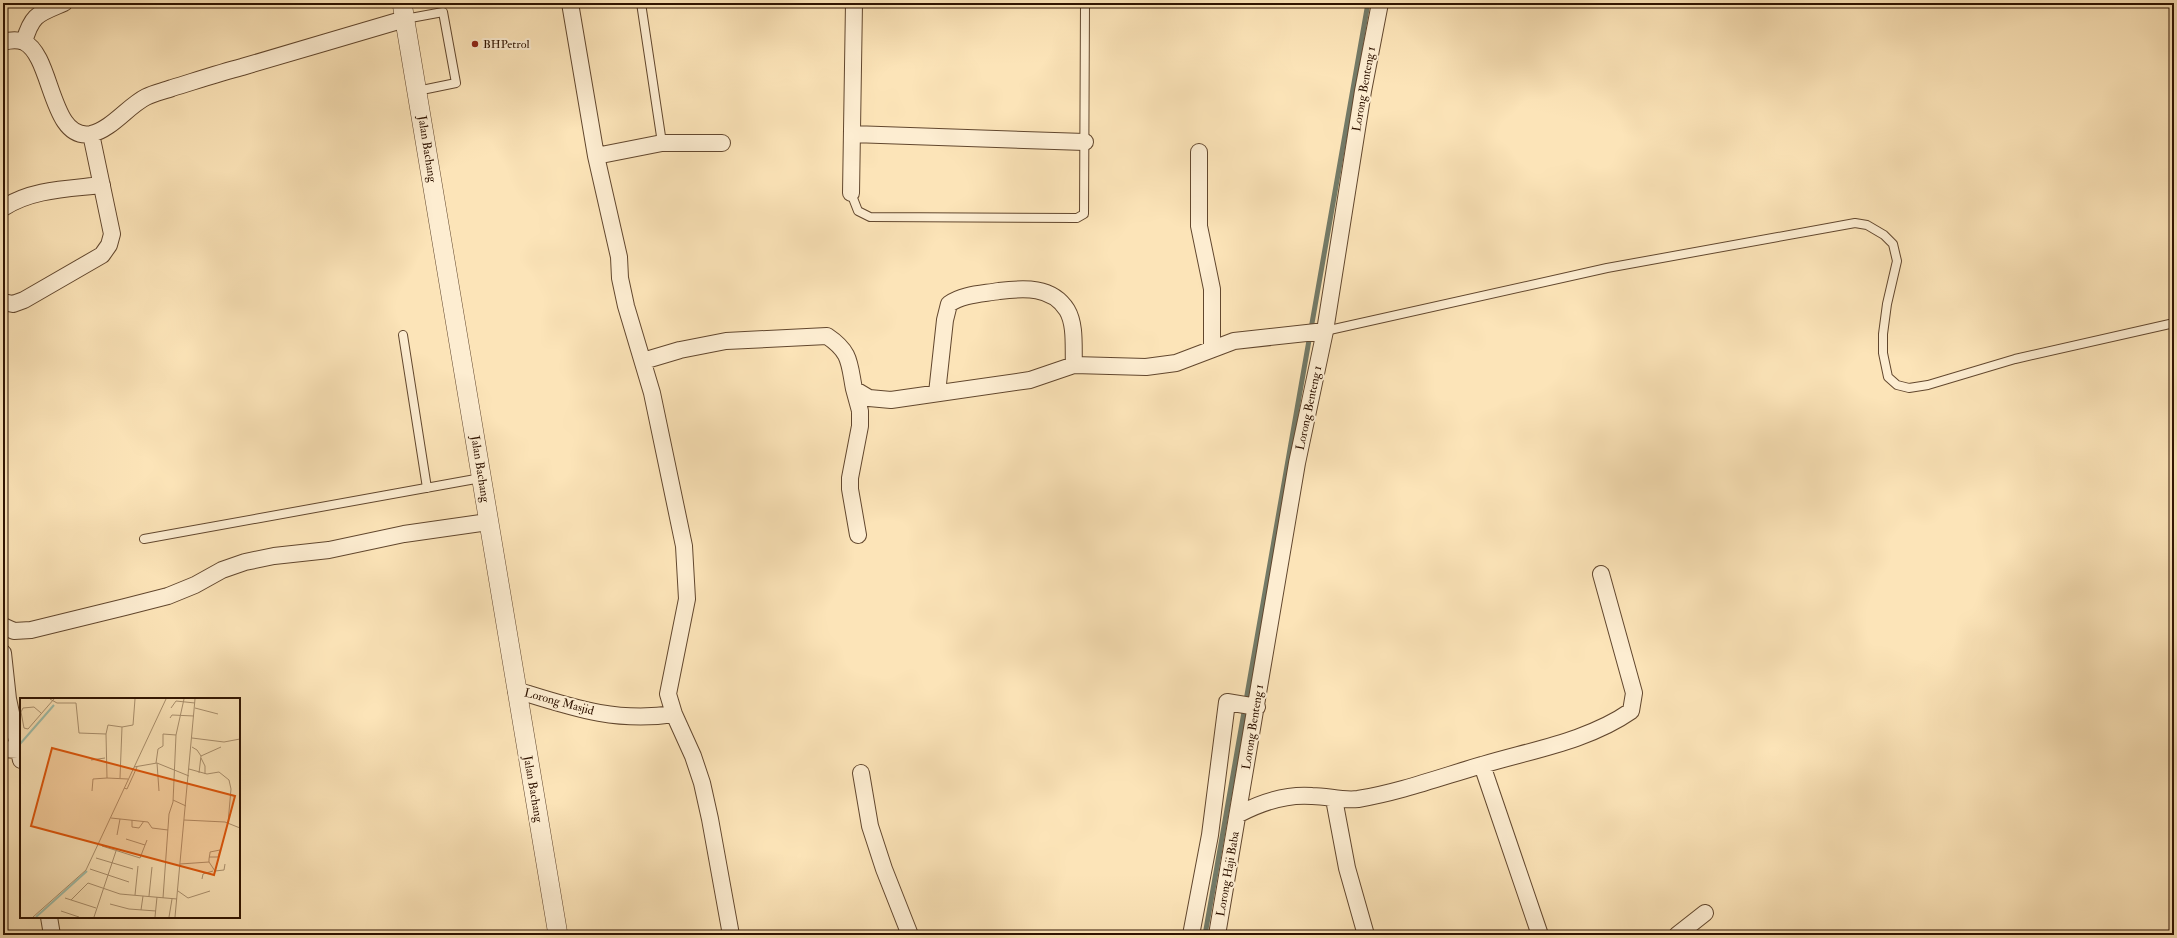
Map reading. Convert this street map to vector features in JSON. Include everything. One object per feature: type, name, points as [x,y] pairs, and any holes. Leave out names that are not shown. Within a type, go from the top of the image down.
[{"type":"street","points":[[24,42],[30,23],[38,14],[64,3]]},
{"type":"street","points":[[570,3],[596,156],[619,256],[620,278],[626,306],[634,336],[643,361],[662,436],[684,546],[687,599],[679,649],[668,694],[674,714],[693,756],[702,783],[710,819],[730,935]]},
{"type":"street","points":[[851,194],[854,3]]},
{"type":"street","name":"Lorong Benteng 1","points":[[1239,814],[1249,705],[1297,462],[1380,3]]},
{"type":"street","points":[[3,42],[12,40],[24,42],[30,47],[42,68],[61,116],[68,127],[80,133],[91,134],[111,124],[146,97],[404,11]]},
{"type":"street","name":"Jalan Bachang","points":[[404,11],[558,935]]},
{"type":"street","points":[[3,302],[13,304],[24,300],[102,255],[109,245],[112,234],[91,134]]},
{"type":"street","points":[[852,134],[1085,142]]},
{"type":"street","points":[[596,156],[662,143],[722,143]]},
{"type":"street","points":[[1199,152],[1199,226],[1212,289],[1212,349]]},
{"type":"street","points":[[3,208],[30,195],[45,191],[102,185]]},
{"type":"street","points":[[938,393],[945,320],[949,304],[957,298],[1020,288],[1040,290],[1052,296],[1068,311],[1072,328],[1074,365]]},
{"type":"street","points":[[854,389],[869,398],[891,400],[1030,380],[1074,365],[1146,367],[1176,363],[1234,341],[1320,332]]},
{"type":"street","points":[[643,361],[680,350],[726,341],[827,336],[841,345],[849,361],[860,411],[860,426],[850,478],[850,488],[858,535]]},
{"type":"street","points":[[3,626],[14,631],[31,630],[125,608],[181,591],[222,570],[245,562],[274,556],[329,550],[404,534],[488,522]]},
{"type":"street","points":[[1239,814],[1254,806],[1292,796],[1356,799],[1375,796],[1574,738],[1616,721],[1631,711],[1634,693],[1601,574]]},
{"type":"street","points":[[3,653],[14,753]]},
{"type":"street","name":"Lorong Masjid","points":[[516,690],[590,712],[651,717],[674,714]]},
{"type":"street","points":[[1191,935],[1210,835],[1227,702],[1249,705]]},
{"type":"street","points":[[1482,765],[1540,935]]},
{"type":"street","points":[[861,774],[873,833],[884,869],[910,935]]},
{"type":"street","points":[[1334,799],[1346,868],[1366,935]]},
{"type":"street","name":"Lorong Haji Baba","points":[[1217,935],[1239,814]]},
{"type":"street","points":[[1677,935],[1705,914]]},
{"type":"street","points":[[49,918],[52,935]]},
{"type":"lane","points":[[641,3],[662,143]]},
{"type":"lane","points":[[851,194],[858,211],[870,217],[1077,218],[1084,214],[1085,3]]},
{"type":"lane","points":[[404,11],[443,12],[456,83],[417,91]]},
{"type":"lane","points":[[1320,332],[1607,268],[1855,223],[1867,225],[1884,235],[1893,244],[1897,260],[1887,304],[1883,334],[1883,353],[1888,377],[1897,385],[1909,388],[1928,385],[2015,359],[2174,323]]},
{"type":"lane","points":[[403,335],[427,488]]},
{"type":"lane","points":[[144,539],[481,478]]},
{"type":"waterway","points":[[1205,935],[1368,3]]},
{"type":"place","name":"BHPetrol","points":[[475,44]]}]
